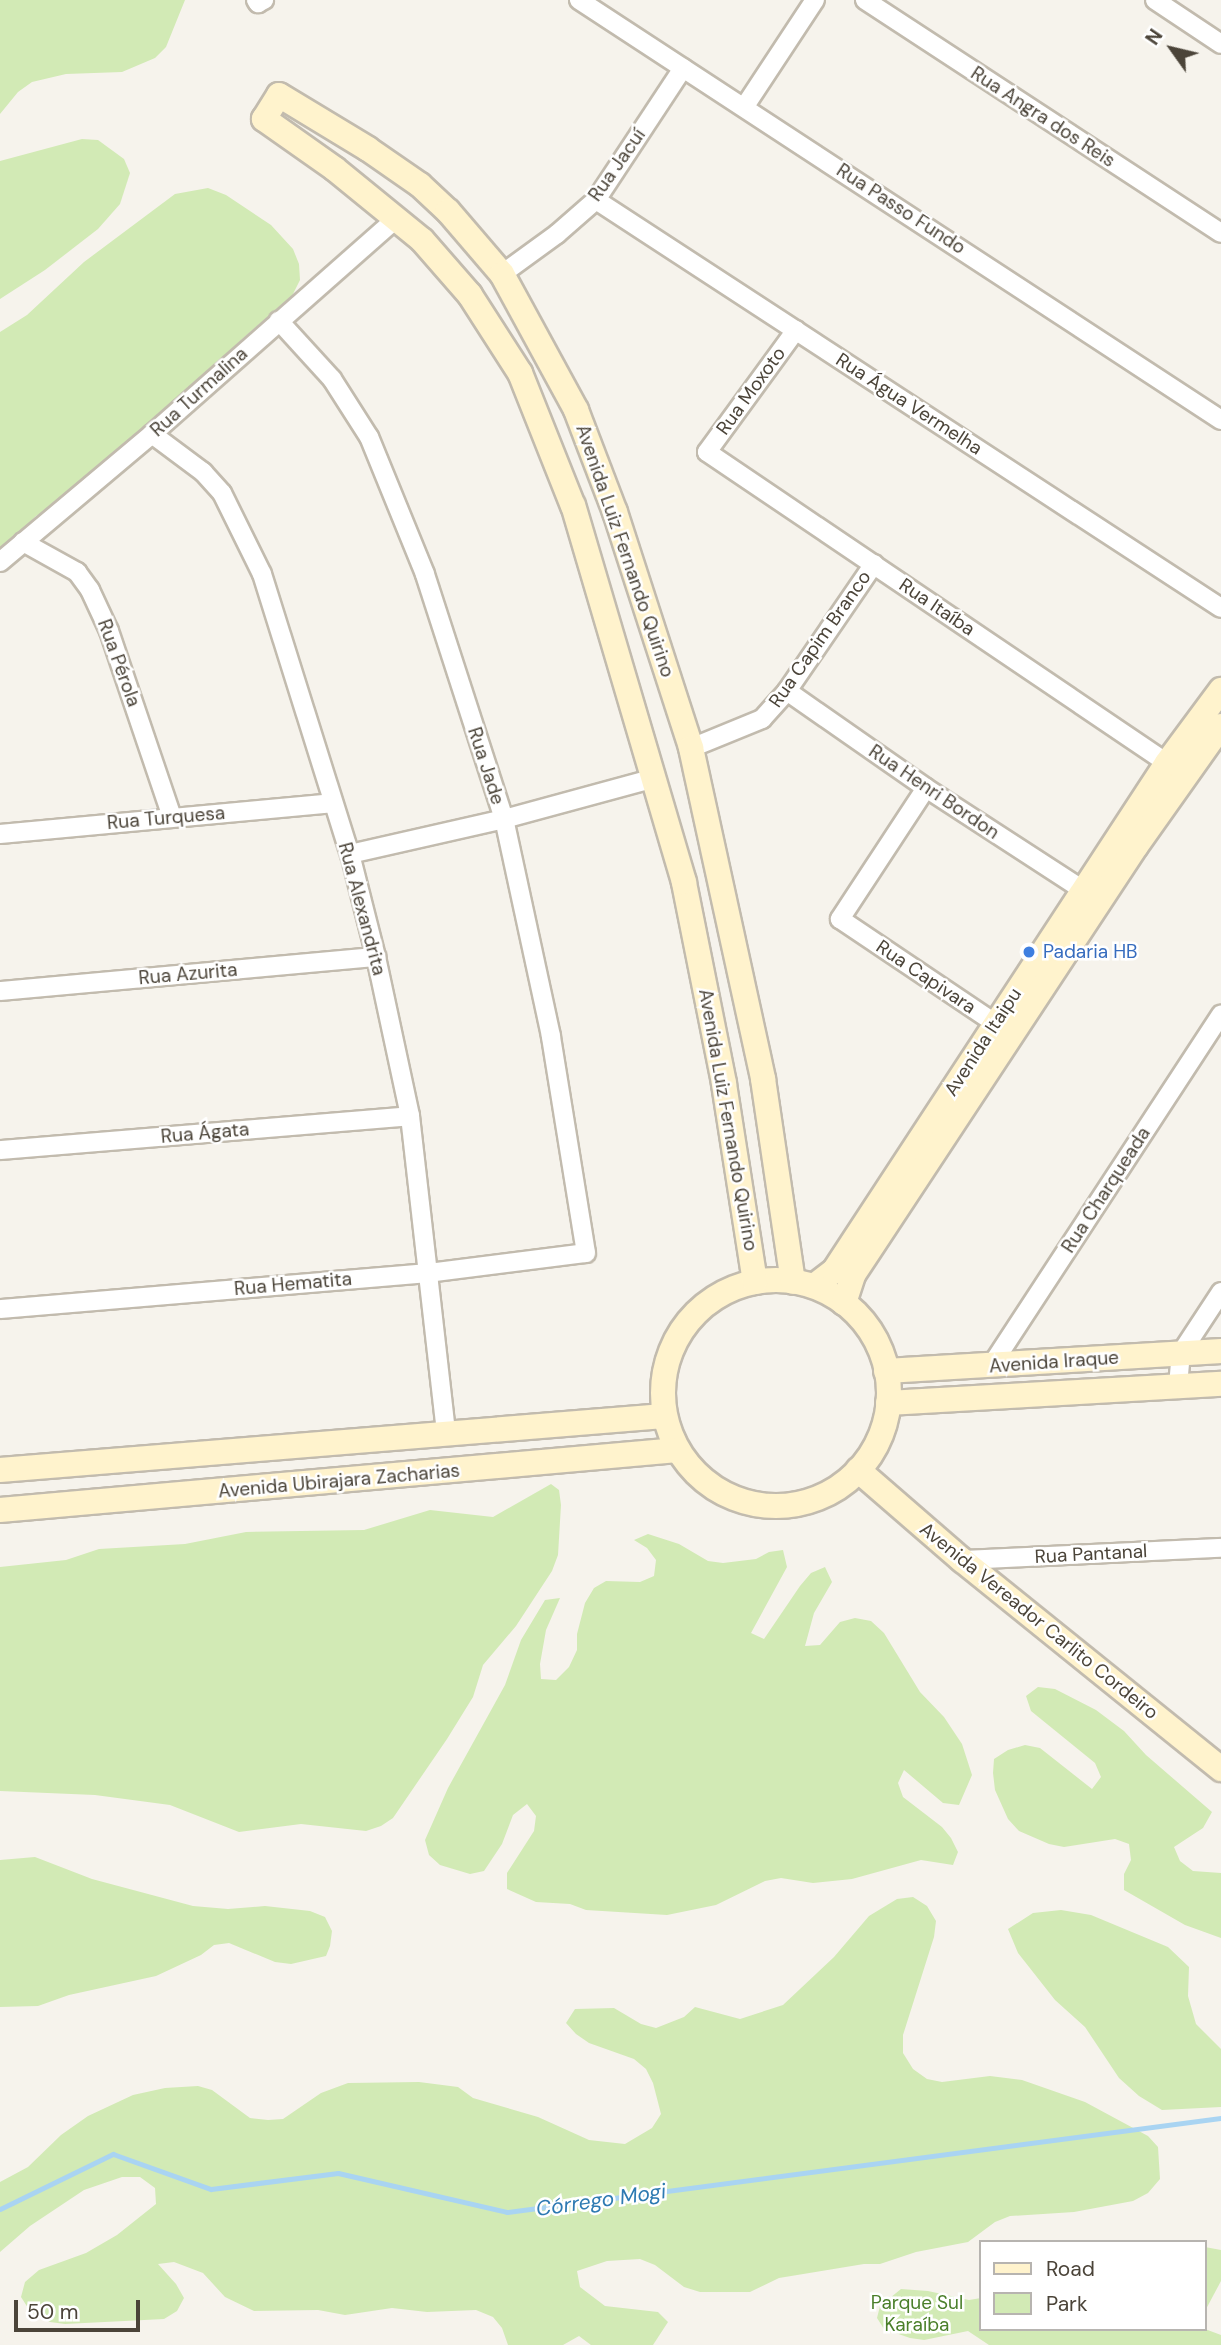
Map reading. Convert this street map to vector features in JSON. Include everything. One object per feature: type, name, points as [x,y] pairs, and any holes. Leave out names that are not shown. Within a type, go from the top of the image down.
[{"type":"street","name":"Rua Passo Fundo","points":[[579,0],[745,106],[1221,420]]},
{"type":"street","points":[[745,106],[815,0]]},
{"type":"street","name":"Rua Angra dos Reis","points":[[865,0],[1221,233]]},
{"type":"street","points":[[1155,0],[1221,44]]},
{"type":"street","name":"Rua Jacuí","points":[[502,274],[557,234],[596,200],[683,68]]},
{"type":"street","name":"Avenida Luiz Fernando Quirino","points":[[755,1282],[724,1083],[687,896],[655,778],[573,506],[520,373],[471,295],[422,240],[335,169],[264,119],[279,94],[420,185],[448,211],[502,274],[576,410],[615,512],[691,748],[763,1079],[803,1284]]},
{"type":"street","name":"Rua Água Vermelha","points":[[596,200],[1221,608]]},
{"type":"street","name":"Rua Turmalina","points":[[0,562],[152,434],[396,219]]},
{"type":"street","name":"Rua Jade","points":[[279,321],[332,379],[369,437],[425,574],[503,819],[551,1036],[586,1253]]},
{"type":"street","name":"Rua Moxoto","points":[[707,452],[796,330]]},
{"type":"street","name":"Rua Alexandrita","points":[[152,434],[186,457],[222,493],[262,574],[350,854],[376,957],[410,1116],[446,1434]]},
{"type":"street","name":"Rua Itaíba","points":[[707,452],[1167,763]]},
{"type":"street","name":"Rua Pérola","points":[[23,542],[77,572],[90,590],[109,631],[172,817]]},
{"type":"street","name":"Rua Capim Branco","points":[[691,748],[762,719],[786,691],[874,564]]},
{"type":"street","points":[[614,644],[631,629],[640,629],[657,644]]},
{"type":"street","name":"Avenida Itaipu","points":[[845,1303],[853,1275],[1004,1029],[1091,895],[1167,763],[1221,690]]},
{"type":"street","name":"Rua Henri Bordon","points":[[786,691],[926,788],[1091,895]]},
{"type":"street","name":"Avenida Itaipu","points":[[1091,895],[1221,726]]},
{"type":"street","points":[[350,854],[503,819],[655,778]]},
{"type":"street","name":"Rua Capivara","points":[[926,788],[840,919],[1004,1029]]},
{"type":"street","name":"Rua Turquesa","points":[[0,834],[332,803]]},
{"type":"street","points":[[687,896],[701,899],[723,890]]},
{"type":"street","name":"Rua Azurita","points":[[0,991],[376,957]]},
{"type":"street","name":"Rua Charqueada","points":[[991,1366],[1221,1014]]},
{"type":"street","name":"Avenida Itaipu","points":[[803,1284],[834,1271],[1004,1029]]},
{"type":"street","name":"Rua Ágata","points":[[0,1150],[410,1116]]},
{"type":"street","name":"Rua Hematita","points":[[0,1309],[428,1273],[586,1253]]},
{"type":"street","points":[[755,1282],[803,1284],[845,1303],[862,1320],[878,1345],[886,1371],[888,1403],[878,1439],[858,1470],[839,1486],[818,1498],[794,1505],[769,1507],[745,1502],[722,1493],[701,1479],[677,1450],[664,1416],[665,1376],[669,1357],[682,1330],[702,1307],[726,1291],[755,1282]]},
{"type":"street","points":[[1178,1386],[1181,1353],[1221,1292]]},
{"type":"street","name":"Avenida Iraque","points":[[886,1371],[1221,1351]]},
{"type":"street","name":"Avenida Iraque","points":[[888,1403],[1221,1384]]},
{"type":"street","name":"Avenida Ubirajara Zacharias","points":[[0,1470],[664,1416]]},
{"type":"street","name":"Avenida Ubirajara Zacharias","points":[[0,1510],[677,1450]]},
{"type":"street","name":"Avenida Vereador Carlito Cordeiro","points":[[858,1470],[962,1560],[1221,1769]]},
{"type":"street","name":"Rua Pantanal","points":[[962,1560],[1217,1551]]},
{"type":"green space","points":[[0,0],[185,0],[166,47],[155,58],[122,72],[66,74],[32,82],[18,92],[0,114]]},
{"type":"green space","points":[[82,139],[98,140],[124,159],[130,173],[120,204],[98,229],[45,270],[0,299],[0,161]]},
{"type":"green space","points":[[208,188],[226,195],[271,225],[293,249],[299,264],[300,280],[292,296],[241,340],[210,375],[154,418],[52,507],[36,516],[0,551],[0,332],[27,315],[84,262],[175,194]]},
{"type":"green space","points":[[551,1484],[559,1490],[561,1505],[558,1555],[552,1571],[516,1626],[483,1665],[473,1697],[447,1739],[393,1818],[381,1826],[366,1831],[301,1824],[239,1832],[170,1805],[95,1795],[0,1791],[0,1567],[66,1560],[99,1549],[185,1544],[246,1532],[364,1530],[430,1510],[493,1517]]},
{"type":"green space","points":[[648,1534],[679,1544],[708,1561],[723,1563],[756,1559],[769,1552],[783,1550],[787,1567],[751,1633],[764,1639],[811,1573],[825,1567],[832,1582],[814,1613],[805,1646],[820,1645],[840,1622],[855,1618],[871,1621],[884,1633],[920,1692],[944,1717],[962,1744],[972,1775],[959,1805],[943,1803],[904,1770],[898,1783],[903,1797],[942,1827],[951,1838],[958,1852],[953,1865],[921,1860],[852,1879],[813,1883],[781,1878],[765,1881],[716,1905],[667,1915],[586,1910],[570,1904],[536,1902],[507,1889],[507,1873],[534,1831],[536,1816],[527,1804],[513,1815],[502,1844],[484,1871],[470,1874],[440,1865],[429,1855],[425,1840],[448,1788],[505,1685],[521,1640],[545,1600],[560,1598],[546,1630],[540,1664],[541,1679],[556,1680],[569,1667],[577,1650],[577,1634],[585,1603],[594,1588],[606,1581],[640,1582],[654,1576],[656,1560],[647,1548],[634,1540]]},
{"type":"green space","points":[[1038,1687],[1055,1689],[1096,1710],[1124,1731],[1146,1755],[1212,1812],[1203,1828],[1174,1847],[1180,1861],[1193,1871],[1221,1873],[1221,1938],[1185,1925],[1124,1890],[1124,1874],[1131,1860],[1129,1844],[1115,1839],[1064,1847],[1049,1844],[1019,1831],[1008,1819],[995,1790],[993,1773],[994,1759],[1008,1750],[1025,1745],[1040,1748],[1092,1789],[1101,1777],[1095,1763],[1031,1711],[1026,1696]]},
{"type":"green space","points":[[35,1857],[92,1879],[193,1906],[228,1909],[265,1906],[310,1911],[325,1917],[332,1931],[330,1946],[326,1956],[291,1964],[275,1962],[229,1943],[214,1945],[201,1955],[156,1976],[69,1995],[38,2006],[0,2007],[0,1860]]},
{"type":"green space","points":[[913,1897],[927,1906],[936,1921],[934,1937],[903,2035],[903,2053],[913,2069],[927,2079],[942,2082],[990,2076],[1022,2080],[1085,2102],[1148,2136],[1158,2147],[1160,2179],[1148,2193],[1133,2201],[1074,2212],[1010,2216],[995,2222],[968,2242],[916,2252],[880,2264],[864,2264],[779,2278],[750,2292],[700,2292],[684,2287],[655,2265],[640,2259],[607,2261],[577,2271],[580,2287],[605,2306],[658,2312],[668,2322],[653,2345],[591,2345],[579,2336],[563,2345],[508,2345],[502,2328],[493,2317],[476,2310],[427,2312],[392,2308],[345,2315],[318,2310],[254,2311],[225,2297],[203,2273],[174,2262],[158,2264],[176,2284],[184,2298],[177,2311],[164,2319],[65,2324],[50,2322],[30,2311],[21,2297],[25,2282],[39,2270],[86,2253],[117,2235],[156,2204],[155,2188],[140,2177],[122,2177],[84,2190],[30,2226],[0,2252],[0,2182],[28,2167],[61,2135],[88,2116],[133,2095],[165,2088],[198,2086],[212,2090],[250,2118],[268,2120],[283,2119],[321,2093],[348,2083],[419,2082],[458,2087],[473,2098],[538,2117],[589,2140],[625,2144],[652,2128],[661,2114],[653,2083],[646,2069],[634,2059],[589,2043],[576,2034],[566,2023],[575,2009],[614,2008],[641,2024],[656,2028],[684,2017],[695,2007],[740,2019],[783,2005],[834,1957],[869,1916],[897,1899]]},
{"type":"green space","points":[[1061,1910],[1091,1915],[1168,1947],[1189,1967],[1188,1996],[1196,2024],[1221,2049],[1221,2107],[1162,2110],[1139,2096],[1119,2078],[1085,2027],[1055,2000],[1018,1953],[1008,1929],[1033,1913]]},
{"type":"green space","points":[[1207,2247],[1221,2250],[1221,2281],[1207,2307]]},
{"type":"green space","name":"Parque Sul Karaíba","points":[[901,2289],[928,2291],[969,2300],[979,2298],[979,2331],[1207,2330],[1221,2335],[1221,2345],[989,2345],[968,2331],[924,2340],[884,2329],[877,2318],[880,2306]]},
{"type":"waterway","name":"Córrego Mogi","points":[[0,2209],[113,2154],[211,2189],[338,2173],[507,2212],[1221,2118]]},
{"type":"place","name":"Padaria HB","points":[[1029,952]]}]
